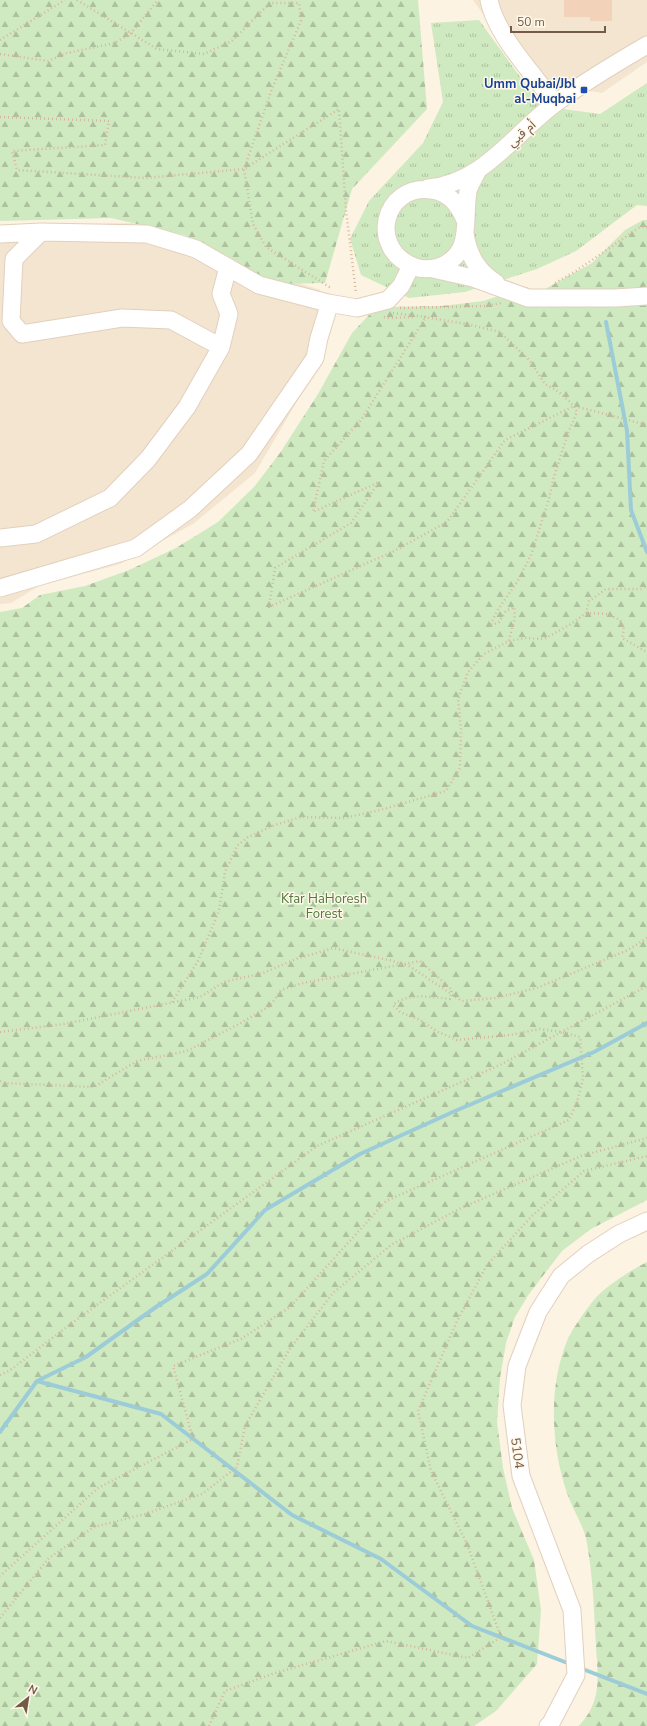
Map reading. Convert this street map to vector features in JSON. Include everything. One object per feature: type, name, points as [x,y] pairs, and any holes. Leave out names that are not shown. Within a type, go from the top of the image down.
[{"type":"street","points":[[488,0],[490,8],[503,35],[555,103]]},
{"type":"street","name":"أم قبي","points":[[424,189],[440,187],[457,182],[476,172],[555,103],[590,79],[647,45]]},
{"type":"street","name":"أم قبي","points":[[476,172],[469,190],[465,227],[468,251],[487,278],[506,290]]},
{"type":"street","points":[[424,189],[437,191],[450,197],[460,207],[465,227],[464,243],[457,255],[446,264],[433,269],[419,269],[406,264],[395,255],[388,243],[385,229],[387,218],[393,205],[403,195],[416,190],[424,189]]},
{"type":"street","points":[[0,234],[41,232],[147,234],[196,249],[259,285],[332,297],[357,308],[388,300],[401,286],[411,266]]},
{"type":"street","points":[[41,232],[14,259],[11,321],[22,334],[122,318],[171,320],[221,347]]},
{"type":"street","points":[[0,538],[36,534],[110,498],[148,459],[183,412],[221,347],[229,314],[221,294],[228,267]]},
{"type":"street","name":"أم قبي","points":[[433,269],[473,278],[528,298],[616,298],[647,296]]},
{"type":"street","points":[[0,588],[136,548],[190,509],[249,454],[315,358],[318,338],[332,297]]},
{"type":"street","name":"5104","points":[[548,1726],[576,1675],[572,1610],[521,1476],[512,1405],[517,1366],[538,1312],[561,1276],[588,1254],[619,1234],[647,1221]]},
{"type":"path","points":[[0,40],[65,0]]},
{"type":"path","points":[[76,0],[157,48],[204,54],[232,42],[270,3],[299,3],[301,21],[273,86],[244,169],[253,224],[266,247],[332,297]]},
{"type":"path","points":[[0,54],[48,61],[67,53],[115,43],[131,33],[158,0]]},
{"type":"path","points":[[382,316],[388,318],[426,317],[467,324],[500,332],[530,361],[545,384],[559,392],[574,406],[577,412],[568,432],[532,555],[519,579],[500,605],[490,626],[500,622],[506,611],[514,607],[516,616],[509,641]]},
{"type":"path","points":[[586,613],[589,601],[606,589],[641,589],[647,586]]},
{"type":"path","points":[[172,1002],[198,961],[219,911],[225,872],[237,846],[248,837],[275,825],[301,817],[344,818],[446,792],[460,768],[461,729],[458,699],[468,672],[484,654],[509,641],[526,638],[544,639],[571,624],[586,613],[607,614],[620,620],[624,629],[622,638],[647,652]]},
{"type":"path","points":[[0,1032],[64,1024],[200,997],[224,982],[263,973],[333,948],[409,966],[462,1001],[495,998],[537,988],[628,950],[647,938]]},
{"type":"path","points":[[0,1081],[4,1083],[94,1087],[137,1061],[187,1051],[270,1006],[281,990],[303,983],[420,961],[452,990],[452,994],[450,999],[420,996],[400,1000],[394,1005],[400,1012],[420,1020],[438,1032],[457,1040],[510,1036],[540,1029],[580,1037],[583,1079],[577,1102],[569,1120],[386,1202],[290,1307],[240,1339],[173,1366],[193,1439],[98,1488],[0,1576]]},
{"type":"path","points":[[0,1375],[9,1371],[72,1323],[317,1146],[500,1065],[647,986]]},
{"type":"path","points":[[0,1618],[49,1558],[94,1527],[145,1514],[202,1494],[237,1467],[245,1426],[289,1350],[333,1293],[391,1244],[459,1209],[581,1156],[647,1138]]},
{"type":"path","points":[[209,1726],[225,1692],[275,1672],[386,1641],[468,1658],[501,1637],[467,1544],[431,1471],[418,1411],[457,1321],[487,1265],[532,1216],[584,1171],[647,1156]]},
{"type":"shaded area","points":[[473,0],[647,0],[647,62],[602,93],[531,81]]},
{"type":"shaded area","points":[[132,223],[234,262],[320,290],[323,357],[255,473],[193,524],[120,564],[39,586],[11,603],[0,604],[0,226]]},
{"type":"green space","points":[[0,0],[418,0],[427,109],[352,189],[325,283],[273,284],[233,259],[184,235],[111,218],[0,221]]},
{"type":"green space","points":[[479,20],[541,106],[600,114],[647,83],[647,206],[637,205],[576,251],[537,269],[465,292],[409,298],[361,275],[350,239],[369,201],[423,143],[443,102],[431,23]]},
{"type":"green space","name":"Kfar HaHoresh Forest","points":[[643,220],[647,220],[647,1200],[591,1229],[562,1251],[529,1294],[515,1317],[506,1343],[500,1378],[497,1422],[503,1468],[512,1508],[534,1560],[541,1610],[537,1664],[496,1711],[474,1726],[0,1726],[0,612],[22,608],[40,595],[85,586],[129,570],[176,548],[218,522],[254,487],[280,453],[318,394],[352,333],[369,315],[391,307],[442,306],[483,301],[528,287],[529,298],[592,263],[625,230]]},
{"type":"green space","points":[[647,1262],[647,1726],[579,1726],[592,1707],[597,1689],[598,1679],[594,1606],[586,1538],[567,1493],[558,1456],[555,1437],[554,1397],[561,1359],[569,1337],[575,1327],[601,1292],[630,1271]]},
{"type":"building","points":[[564,0],[612,0],[612,21],[590,21],[590,17],[564,17]]},
{"type":"waterway","points":[[606,322],[627,431],[631,510],[647,552]]},
{"type":"waterway","points":[[0,1432],[37,1381],[86,1357],[156,1307],[207,1274],[265,1210],[360,1154],[455,1111],[594,1052],[647,1023]]},
{"type":"waterway","points":[[37,1381],[161,1414],[292,1515],[381,1559],[472,1626],[570,1664]]},
{"type":"waterway","points":[[580,1668],[647,1694]]},
{"type":"place","name":"Umm Qubai/Jbl al-Muqbai","points":[[584,90]]}]
